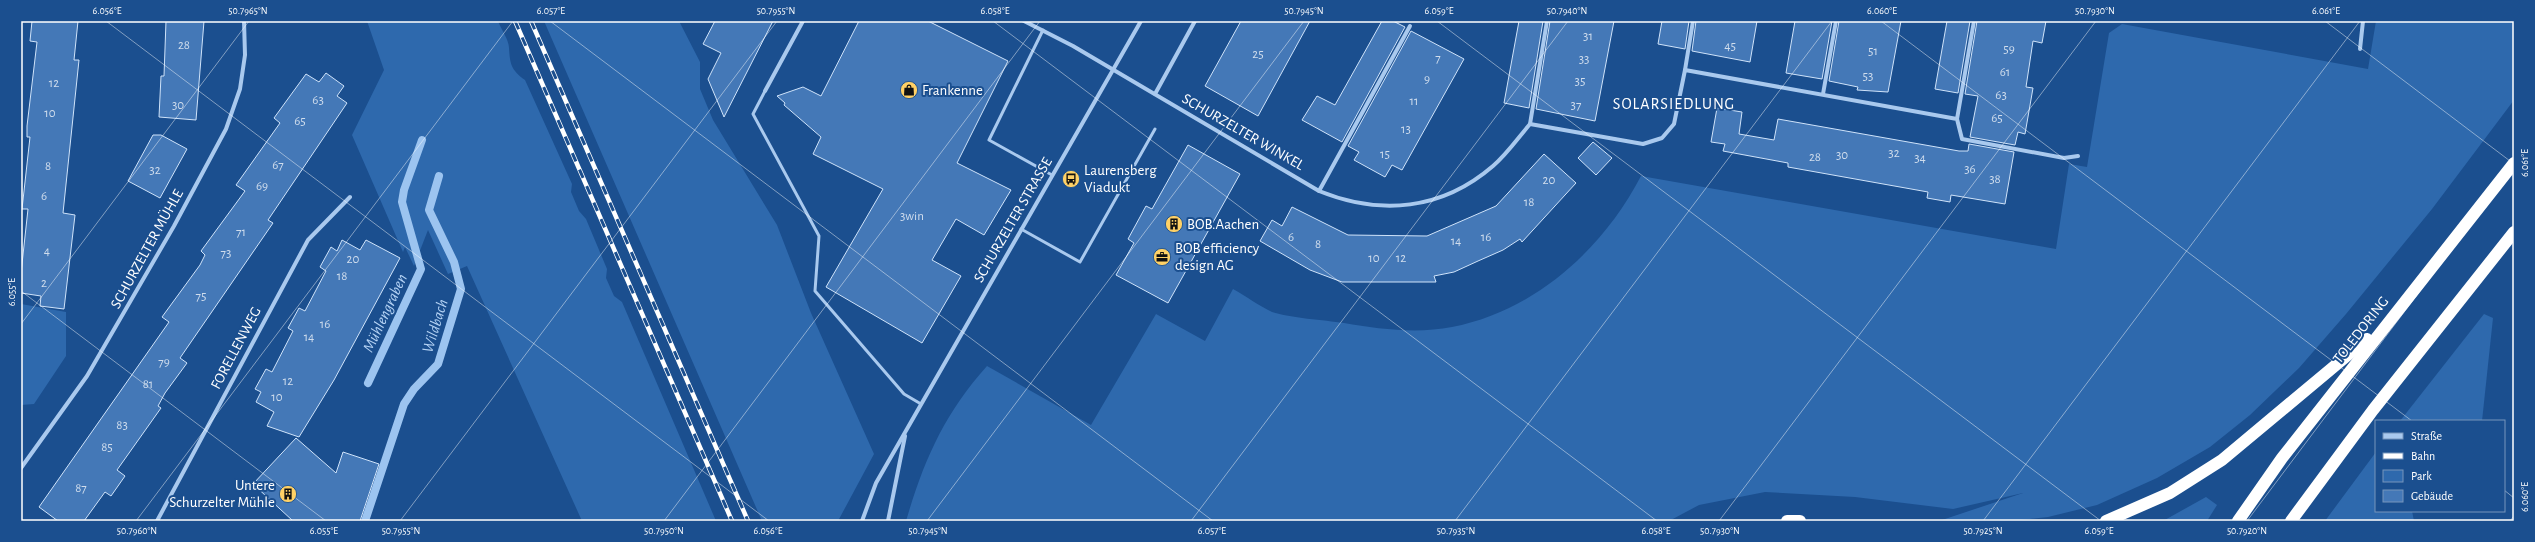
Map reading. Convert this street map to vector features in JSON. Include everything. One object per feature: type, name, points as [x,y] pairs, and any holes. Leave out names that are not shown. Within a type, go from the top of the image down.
[{"type":"highway","name":"TOLEDORING","points":[[2238,521],[2282,458],[2514,162]]},
{"type":"highway","points":[[2290,521],[2373,410],[2514,232]]},
{"type":"highway","points":[[2106,521],[2170,493],[2222,460],[2385,325]]},
{"type":"highway","points":[[1787,521],[1800,521]]},
{"type":"street","name":"SCHURZELTER MÜHLE","points":[[21,468],[87,376],[174,226],[226,129],[240,88],[245,54],[244,21]]},
{"type":"street","points":[[765,91],[803,21]]},
{"type":"street","name":"SCHURZELTER WINKEL","points":[[1024,21],[1043,30],[1155,94],[1319,191],[1338,199],[1366,205],[1394,207],[1425,204],[1463,186],[1493,166],[1530,124]]},
{"type":"street","name":"SCHURZELTER STRASSE","points":[[862,521],[876,482],[1052,175],[1114,71],[1141,21]]},
{"type":"street","points":[[1155,94],[1195,21]]},
{"type":"street","points":[[1547,21],[1530,124],[1643,144],[1662,138],[1674,124],[1693,21]]},
{"type":"street","points":[[1823,94],[1836,21]]},
{"type":"street","points":[[1974,21],[1957,119],[1962,139],[2064,158],[2078,156]]},
{"type":"street","points":[[2360,49],[2363,21]]},
{"type":"street","points":[[1319,191],[1410,26]]},
{"type":"street","points":[[1685,70],[1957,119]]},
{"type":"street","name":"FORELLENWEG","points":[[157,521],[308,240],[350,197]]},
{"type":"street","name":"SCHURZELTER STRASSE","points":[[888,521],[906,432]]},
{"type":"lane","points":[[1043,30],[989,140],[1052,175]]},
{"type":"lane","points":[[765,91],[753,114],[819,236],[815,291],[904,394],[921,404]]},
{"type":"lane","points":[[1021,229],[1080,262],[1155,129]]},
{"type":"green space","points":[[367,21],[498,21],[509,45],[512,66],[514,70],[525,80],[572,184],[571,192],[579,211],[586,219],[607,269],[606,278],[614,296],[622,302],[716,521],[582,521],[467,266],[448,274],[428,230],[414,266],[405,247],[403,252],[352,135],[384,70]]},
{"type":"green space","points":[[544,21],[679,21],[700,62],[700,89],[713,120],[777,225],[811,313],[874,454],[838,521],[762,521]]},
{"type":"green space","points":[[2376,21],[2514,21],[2514,100],[2432,209],[2346,314],[2299,368],[2250,415],[2210,447],[2157,478],[2097,505],[2048,517],[2012,521],[1942,520],[2023,493],[1953,509],[1855,497],[1765,492],[1699,505],[1669,521],[906,521],[920,478],[937,439],[959,402],[987,366],[1091,425],[1156,314],[1205,341],[1233,289],[1267,310],[1279,314],[1370,327],[1398,330],[1439,329],[1482,319],[1511,307],[1538,291],[1563,273],[1586,252],[1607,228],[1625,203],[1641,176],[2056,249],[2069,164],[2087,167],[2109,33],[2122,24],[2368,69]]},
{"type":"green space","points":[[21,304],[66,312],[66,356],[34,404],[21,405]]},
{"type":"green space","points":[[2484,314],[2493,318],[2482,420],[2401,420]]},
{"type":"green space","points":[[2375,453],[2375,512],[2412,512],[2414,521],[2325,521]]},
{"type":"green space","points":[[2206,497],[2217,505],[2207,521],[2163,521]]},
{"type":"building","points":[[32,21],[78,21],[74,60],[79,60],[63,213],[75,215],[64,309],[40,306],[41,296],[21,293],[21,273],[28,209],[22,209],[30,137],[27,137],[27,126],[37,42],[30,41]]},
{"type":"building","points":[[166,21],[204,21],[196,120],[159,117],[161,76],[164,76]]},
{"type":"building","points":[[715,21],[773,21],[724,117],[708,79],[721,53],[703,44]]},
{"type":"building","points":[[859,21],[928,21],[1008,61],[957,163],[1011,190],[984,235],[956,219],[932,260],[961,276],[922,343],[826,287],[883,189],[813,154],[821,137],[784,105],[785,103],[777,96],[803,87],[821,96]]},
{"type":"building","points":[[1241,21],[1310,21],[1258,116],[1205,86]]},
{"type":"building","points":[[1382,21],[1393,21],[1405,27],[1342,142],[1302,120],[1317,96],[1335,105]]},
{"type":"building","points":[[1519,21],[1543,21],[1529,108],[1504,103]]},
{"type":"building","points":[[1550,21],[1614,21],[1595,121],[1536,109]]},
{"type":"building","points":[[1662,21],[1689,21],[1685,49],[1658,44]]},
{"type":"building","points":[[1696,21],[1757,21],[1750,62],[1692,51]]},
{"type":"building","points":[[1795,21],[1832,21],[1822,79],[1786,73]]},
{"type":"building","points":[[1839,21],[1901,21],[1888,92],[1857,90],[1858,87],[1829,81]]},
{"type":"building","points":[[1947,21],[1970,21],[1958,93],[1935,89]]},
{"type":"building","points":[[1977,21],[2046,21],[2042,43],[2033,41],[2026,87],[2033,88],[2025,134],[2018,132],[2015,145],[1970,137],[1978,96],[1965,94]]},
{"type":"building","points":[[1411,31],[1464,59],[1402,170],[1392,165],[1385,177],[1354,160],[1359,152],[1348,146]]},
{"type":"building","points":[[326,73],[344,86],[337,96],[347,103],[268,220],[273,223],[180,358],[187,363],[165,393],[158,406],[161,408],[117,470],[125,476],[111,496],[105,492],[84,521],[58,521],[39,507],[169,322],[162,317],[200,265],[205,255],[201,251],[245,191],[236,185],[280,123],[274,118],[306,74],[319,82]]},
{"type":"building","points":[[1717,108],[1742,112],[1739,134],[1774,140],[1778,119],[1959,151],[1968,151],[1969,144],[2014,152],[2005,204],[1951,195],[1950,202],[1927,198],[1928,192],[1788,167],[1788,163],[1723,151],[1725,144],[1711,142]]},
{"type":"building","points":[[153,135],[161,135],[187,149],[160,198],[128,181]]},
{"type":"building","points":[[1593,142],[1612,158],[1596,175],[1578,158]]},
{"type":"building","name":"BOB.Aachen","points":[[1188,145],[1240,174],[1168,303],[1116,275],[1134,243],[1128,239],[1146,206],[1152,209]]},
{"type":"building","points":[[1544,154],[1576,183],[1522,242],[1520,239],[1503,250],[1454,272],[1434,276],[1436,282],[1342,282],[1310,270],[1260,241],[1272,220],[1282,226],[1292,207],[1348,235],[1427,236],[1496,206]]},
{"type":"building","points":[[342,240],[360,250],[366,240],[400,258],[334,380],[299,437],[267,426],[274,412],[256,402],[261,392],[255,389],[266,369],[272,372],[293,331],[288,328],[299,308],[305,311],[326,271],[320,267],[331,247],[337,251]]},
{"type":"building","points":[[296,438],[336,473],[343,452],[379,464],[360,521],[293,521],[253,484]]},
{"type":"waterway","name":"Mühlengraben","points":[[368,383],[421,269],[402,202],[404,190],[422,140]]},
{"type":"waterway","name":"Wildbach","points":[[365,521],[404,404],[414,389],[438,364],[461,289],[454,262],[429,210],[439,176]]},
{"type":"railway","points":[[515,21],[732,521]]},
{"type":"railway","points":[[531,21],[748,521]]},
{"type":"place","name":"Frankenne","points":[[909,90]]},
{"type":"place","name":"Laurensberg Viadukt","points":[[1071,179]]},
{"type":"place","name":"BOB.Aachen","points":[[1174,224]]},
{"type":"place","name":"BOB efficiency design AG","points":[[1162,257]]},
{"type":"place","name":"Untere Schurzelter Mühle","points":[[288,494]]},
{"type":"district","name":"SOLARSIEDLUNG","points":[[1674,104]]}]
